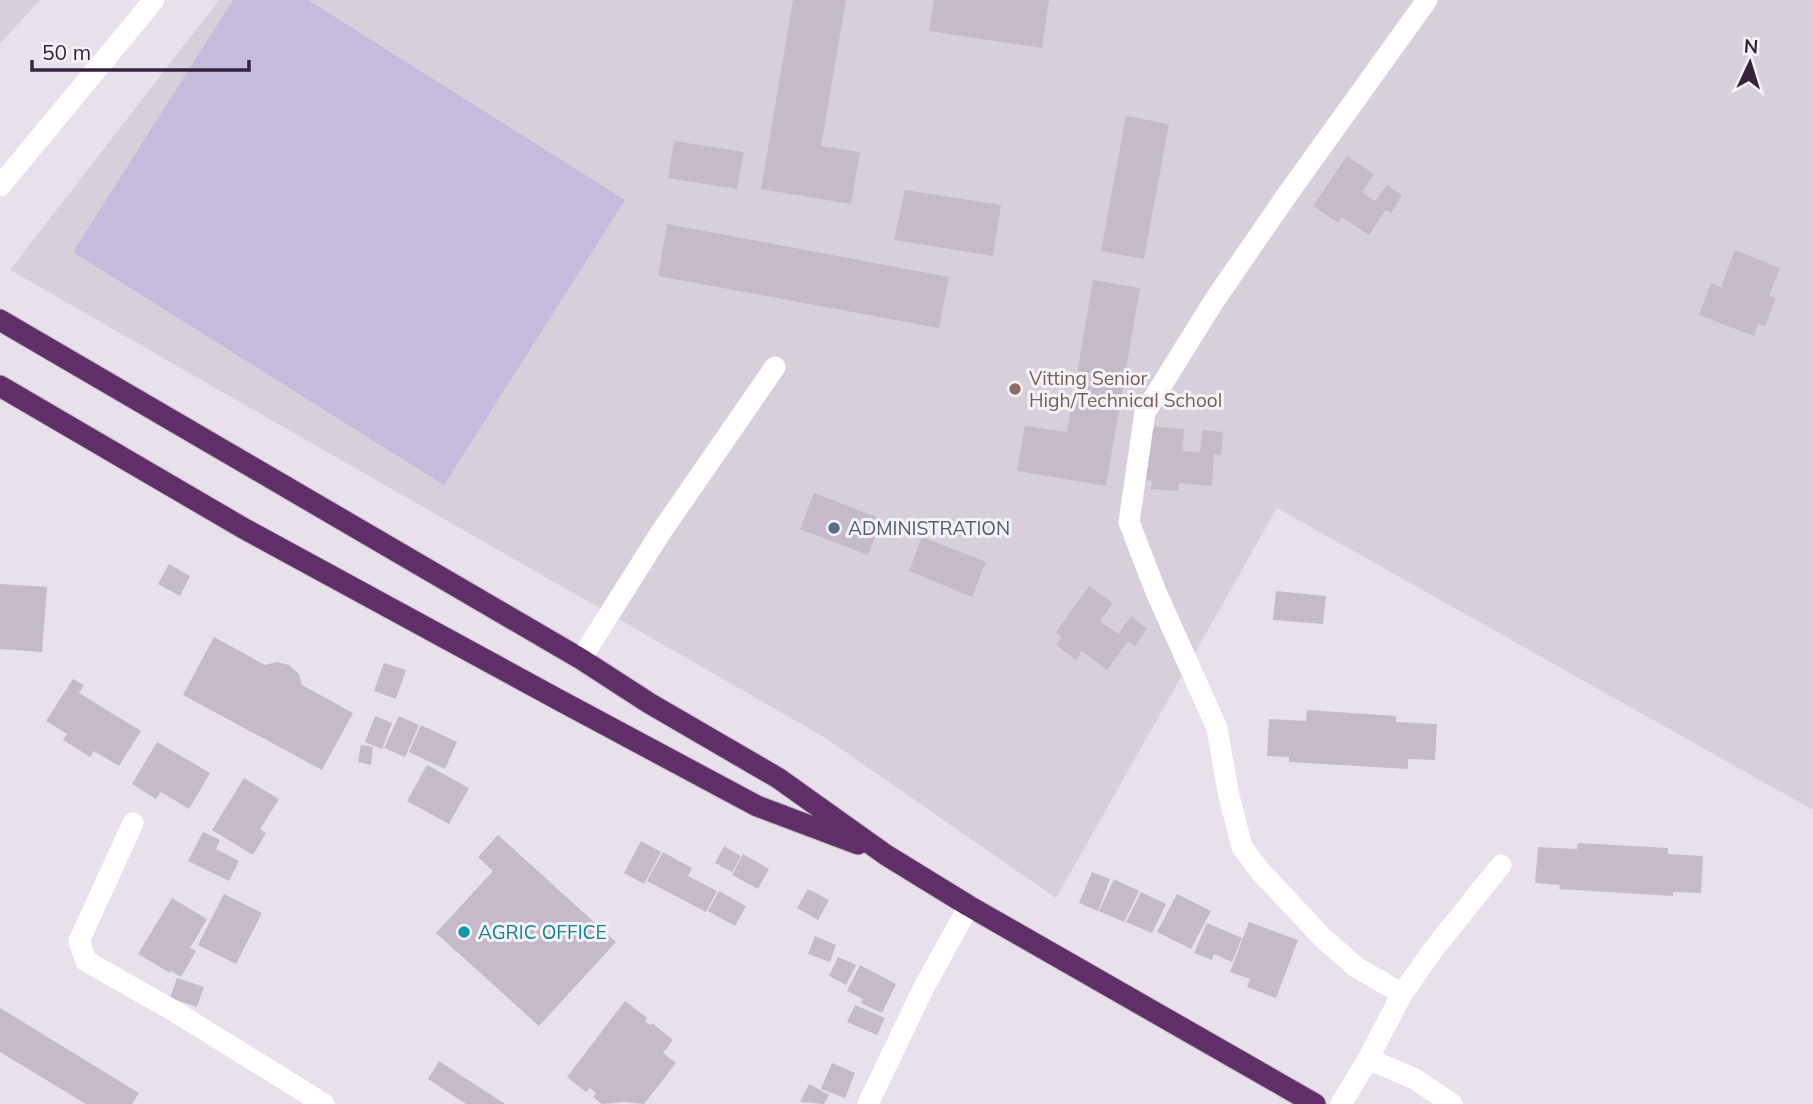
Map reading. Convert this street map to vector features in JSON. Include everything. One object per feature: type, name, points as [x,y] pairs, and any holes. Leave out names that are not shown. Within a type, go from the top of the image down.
[{"type":"highway","points":[[0,320],[581,659],[649,703],[778,778],[886,855],[969,906],[1315,1104]]},
{"type":"highway","points":[[0,386],[243,528],[757,806],[886,855]]},
{"type":"street","points":[[0,186],[154,0]]},
{"type":"street","points":[[1402,994],[1356,968],[1323,938],[1260,872],[1242,847],[1228,792],[1217,728],[1156,592],[1129,522],[1145,412],[1243,259],[1427,0]]},
{"type":"street","points":[[581,659],[661,532],[775,367]]},
{"type":"street","points":[[133,823],[79,941],[86,961],[174,1011],[324,1104]]},
{"type":"street","points":[[1341,1104],[1402,994],[1433,950],[1502,865]]},
{"type":"street","points":[[867,1104],[924,987],[969,906]]},
{"type":"street","points":[[1368,1059],[1415,1079],[1452,1104]]},
{"type":"shaded area","points":[[0,0],[40,0],[0,44]]},
{"type":"shaded area","name":"Vitting Senior High/Technical School","points":[[219,0],[1813,0],[1813,810],[1277,508],[1056,898],[824,737],[10,270]]},
{"type":"shaded area","points":[[233,0],[308,0],[625,200],[444,485],[73,252]]},
{"type":"building","points":[[793,0],[846,0],[821,146],[860,152],[851,204],[761,189]]},
{"type":"building","points":[[934,0],[1049,0],[1042,48],[929,31]]},
{"type":"building","points":[[1126,116],[1169,124],[1144,259],[1101,251]]},
{"type":"building","points":[[674,141],[744,152],[737,189],[668,178]]},
{"type":"building","points":[[1347,156],[1374,174],[1362,192],[1375,201],[1387,185],[1402,195],[1391,213],[1386,210],[1369,235],[1342,217],[1338,223],[1313,206]]},
{"type":"building","points":[[905,190],[1001,205],[993,256],[894,240]]},
{"type":"building","points":[[667,224],[949,277],[939,328],[658,276]]},
{"type":"building","points":[[1735,250],[1780,268],[1769,296],[1776,298],[1765,326],[1758,324],[1754,336],[1699,315],[1711,283],[1721,287]]},
{"type":"building","points":[[1093,280],[1140,288],[1106,486],[1017,471],[1025,426],[1067,432]]},
{"type":"building","points":[[1150,426],[1184,429],[1182,451],[1200,452],[1202,430],[1223,432],[1221,455],[1214,454],[1212,486],[1179,483],[1178,491],[1151,489],[1152,481],[1146,480]]},
{"type":"building","points":[[814,493],[882,519],[868,555],[800,529]]},
{"type":"building","points":[[922,537],[986,562],[972,597],[909,571]]},
{"type":"building","points":[[169,564],[190,576],[180,596],[158,584]]},
{"type":"building","points":[[0,584],[47,587],[42,652],[0,649]]},
{"type":"building","points":[[1089,586],[1113,603],[1100,621],[1118,634],[1131,616],[1147,629],[1135,646],[1128,641],[1107,670],[1082,651],[1076,660],[1056,645],[1062,637],[1056,632]]},
{"type":"building","points":[[1276,591],[1326,596],[1323,624],[1273,620]]},
{"type":"building","points":[[214,637],[265,665],[277,662],[289,665],[299,674],[302,685],[353,713],[322,770],[183,695]]},
{"type":"building","points":[[384,663],[406,670],[396,699],[374,691]]},
{"type":"building","points":[[73,679],[84,685],[79,693],[141,731],[119,766],[94,751],[90,757],[63,740],[67,734],[46,721]]},
{"type":"building","points":[[1307,710],[1396,716],[1396,722],[1437,724],[1435,760],[1408,759],[1408,769],[1289,762],[1289,757],[1267,756],[1269,719],[1306,721]]},
{"type":"building","points":[[375,716],[392,723],[382,749],[365,742]]},
{"type":"building","points":[[399,716],[419,725],[405,757],[384,748]]},
{"type":"building","points":[[421,725],[457,742],[445,769],[409,752]]},
{"type":"building","points":[[157,742],[210,773],[189,809],[161,792],[156,799],[132,784]]},
{"type":"building","points":[[361,745],[373,747],[371,765],[358,762]]},
{"type":"building","points":[[427,765],[469,788],[449,824],[407,801]]},
{"type":"building","points":[[244,778],[279,799],[260,829],[266,833],[253,855],[212,830]]},
{"type":"building","points":[[203,832],[220,840],[216,849],[239,861],[229,881],[188,861]]},
{"type":"building","name":"AGRIC OFFICE","points":[[498,835],[616,942],[539,1026],[436,933],[493,871],[478,857]]},
{"type":"building","points":[[641,841],[661,852],[644,884],[624,873]]},
{"type":"building","points":[[1578,843],[1668,848],[1668,854],[1703,856],[1701,893],[1673,892],[1673,896],[1559,889],[1560,885],[1535,883],[1538,847],[1577,849]]},
{"type":"building","points":[[724,846],[741,856],[732,872],[715,863]]},
{"type":"building","points":[[663,852],[692,868],[688,876],[717,891],[706,912],[647,881]]},
{"type":"building","points":[[743,854],[769,869],[758,889],[732,875]]},
{"type":"building","points":[[1092,872],[1110,879],[1098,911],[1079,903]]},
{"type":"building","points":[[1114,879],[1139,891],[1124,922],[1099,911]]},
{"type":"building","points":[[808,889],[829,900],[818,920],[797,908]]},
{"type":"building","points":[[719,891],[746,906],[735,926],[708,911]]},
{"type":"building","points":[[1141,892],[1166,904],[1152,933],[1126,922]]},
{"type":"building","points":[[224,894],[262,913],[236,964],[198,945]]},
{"type":"building","points":[[1177,894],[1211,911],[1191,949],[1157,932]]},
{"type":"building","points":[[172,898],[207,919],[190,948],[196,951],[181,977],[138,954]]},
{"type":"building","points":[[1249,922],[1298,940],[1276,998],[1247,987],[1250,979],[1230,972]]},
{"type":"building","points":[[1207,923],[1242,938],[1232,962],[1214,954],[1212,960],[1194,953]]},
{"type":"building","points":[[815,936],[836,945],[830,962],[808,954]]},
{"type":"building","points":[[838,957],[856,965],[846,985],[829,976]]},
{"type":"building","points":[[860,965],[896,984],[882,1013],[861,1003],[863,999],[847,991]]},
{"type":"building","points":[[177,978],[204,987],[197,1007],[170,998]]},
{"type":"building","points":[[625,1001],[647,1018],[645,1021],[650,1025],[652,1023],[673,1040],[663,1053],[676,1063],[644,1104],[602,1104],[593,1097],[596,1093],[590,1088],[586,1092],[567,1077]]},
{"type":"building","points":[[855,1005],[885,1018],[877,1035],[847,1022]]},
{"type":"building","points":[[0,1008],[139,1093],[132,1104],[86,1104],[0,1052]]},
{"type":"building","points":[[439,1061],[505,1104],[466,1104],[428,1079]]},
{"type":"building","points":[[832,1063],[855,1073],[845,1098],[821,1089]]},
{"type":"building","points":[[809,1084],[829,1095],[824,1104],[800,1102]]},
{"type":"place","name":"Vitting Senior High/Technical School","points":[[1015,389]]},
{"type":"place","name":"ADMINISTRATION","points":[[834,528]]},
{"type":"place","name":"AGRIC OFFICE","points":[[464,932]]}]
